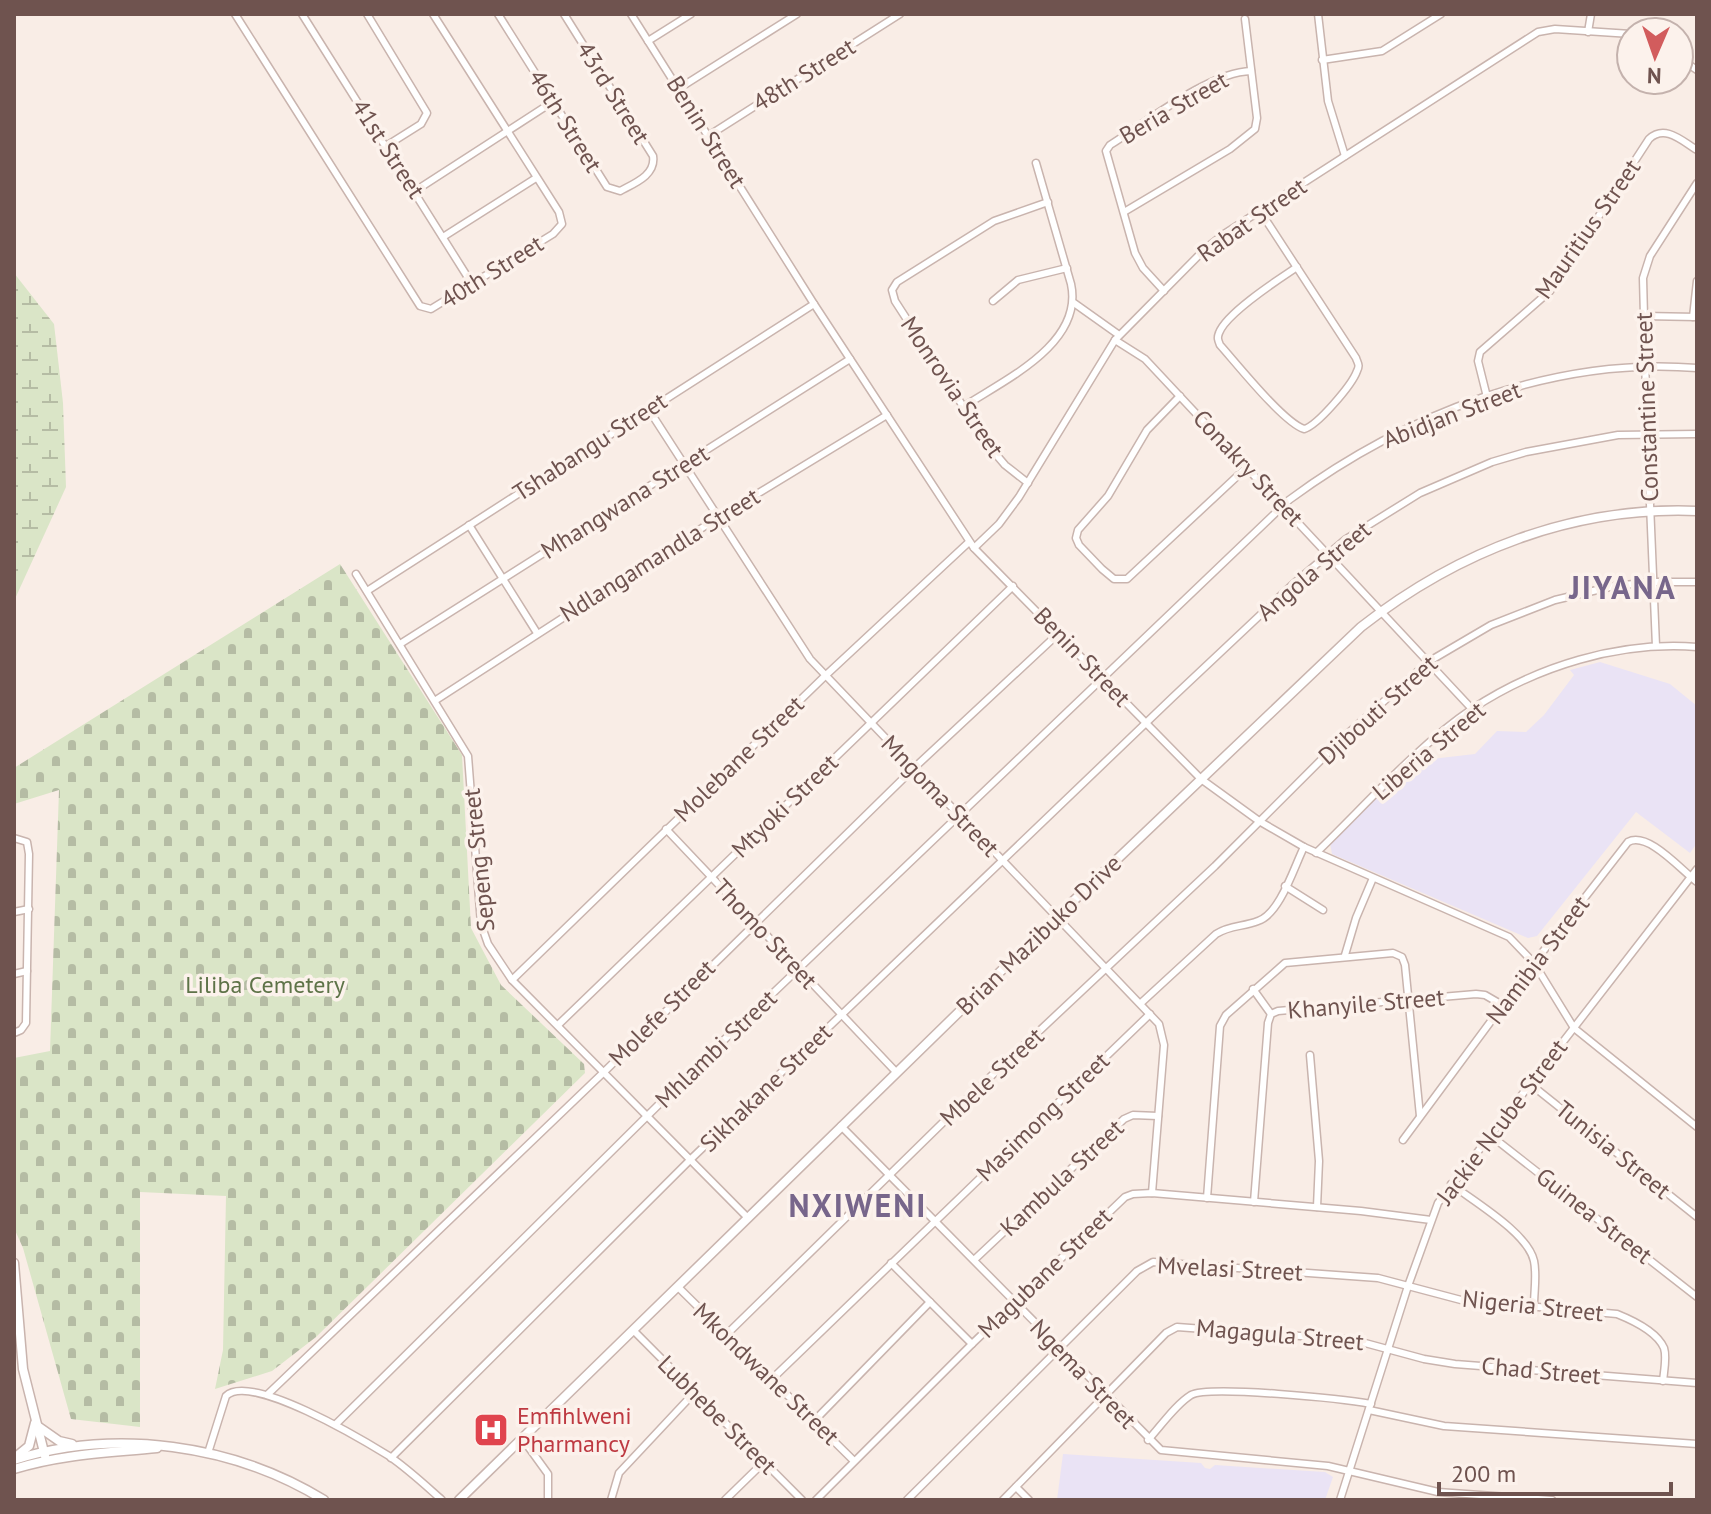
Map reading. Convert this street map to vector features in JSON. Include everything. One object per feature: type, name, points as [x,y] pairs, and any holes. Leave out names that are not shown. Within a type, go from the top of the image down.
[{"type":"street","name":"40th Street","points":[[235,14],[420,306],[435,308],[560,228],[560,215],[433,14]]},
{"type":"street","name":"41st Street","points":[[302,14],[472,284]]},
{"type":"street","points":[[367,14],[427,113],[421,124],[386,146]]},
{"type":"street","name":"46th Street","points":[[498,14],[610,189],[624,189],[650,173]]},
{"type":"street","name":"43rd Street","points":[[564,14],[653,156],[654,167],[650,173]]},
{"type":"street","name":"Benin Street","points":[[631,14],[971,545],[1201,779],[1259,821],[1304,847],[1509,937],[1534,963],[1574,1028],[1697,1127]]},
{"type":"street","points":[[648,41],[691,14]]},
{"type":"street","points":[[678,89],[797,14]]},
{"type":"street","name":"48th Street","points":[[708,136],[900,14]]},
{"type":"street","points":[[1318,14],[1332,118],[1345,156]]},
{"type":"street","points":[[1322,60],[1382,51],[1441,14]]},
{"type":"street","points":[[1588,32],[1591,14]]},
{"type":"street","points":[[1164,291],[1138,260],[1124,212],[1255,129],[1257,118],[1245,19]]},
{"type":"street","name":"Rabat Street","points":[[971,545],[999,524],[1028,483],[1117,338],[1213,242],[1538,32],[1555,29],[1615,33]]},
{"type":"street","name":"Beria Street","points":[[1124,212],[1106,156],[1110,145],[1209,83],[1231,73],[1251,71]]},
{"type":"street","points":[[415,191],[554,101]]},
{"type":"street","name":"Mauritius Street","points":[[1487,397],[1478,361],[1480,352],[1550,291],[1649,139],[1658,133],[1668,133],[1697,150]]},
{"type":"street","points":[[963,407],[1042,356],[1056,338],[1074,303],[1067,268],[1036,163]]},
{"type":"street","points":[[443,237],[536,178]]},
{"type":"street","name":"Constantine Street","points":[[1656,646],[1643,278],[1650,256],[1697,183]]},
{"type":"street","name":"Monrovia Street","points":[[1028,483],[1000,460],[895,301],[892,290],[897,282],[994,221],[1048,202]]},
{"type":"street","points":[[1260,211],[1297,267],[1356,358],[1359,366],[1326,412],[1312,427],[1304,429],[1294,425],[1220,345],[1218,338],[1223,326],[1253,298],[1297,267]]},
{"type":"street","points":[[993,301],[1018,280],[1067,268]]},
{"type":"street","points":[[1643,316],[1695,317],[1697,281]]},
{"type":"street","name":"Conakry Street","points":[[1074,303],[1145,359],[1472,709]]},
{"type":"street","name":"Tshabangu Street","points":[[367,591],[814,304]]},
{"type":"street","name":"Mhangwana Street","points":[[400,644],[850,359]]},
{"type":"street","name":"Abidjan Street","points":[[1101,678],[1282,506],[1370,447],[1421,422],[1487,397],[1561,377],[1646,365],[1697,368]]},
{"type":"street","points":[[1180,396],[1147,430],[1108,496],[1078,530],[1076,538],[1079,545],[1111,577],[1127,579],[1246,468]]},
{"type":"street","name":"Mngoma Street","points":[[649,410],[797,642],[825,676],[1159,1024],[1164,1038],[1152,1193]]},
{"type":"street","name":"Ndlangamandla Street","points":[[436,700],[719,517],[887,415]]},
{"type":"street","name":"Angola Street","points":[[1146,723],[1328,554],[1374,520],[1420,493],[1492,462],[1566,443],[1647,433],[1697,434]]},
{"type":"street","name":"Brian Mazibuko Drive","points":[[459,1500],[841,1126],[1347,639],[1381,612],[1446,570],[1503,544],[1590,519],[1651,512],[1697,511]]},
{"type":"street","points":[[469,525],[537,633]]},
{"type":"street","name":"Molebane Street","points":[[512,980],[825,676],[971,545]]},
{"type":"street","name":"Sepeng Street","points":[[356,574],[468,756],[481,924],[488,944],[512,980],[748,1218]]},
{"type":"street","name":"Djibouti Street","points":[[1259,821],[1369,713],[1428,662],[1474,633],[1536,606],[1586,591],[1654,582],[1697,582]]},
{"type":"street","name":"Mtyoki Street","points":[[558,1025],[1013,586]]},
{"type":"street","name":"Molefe Street","points":[[267,1395],[605,1071],[914,768],[1059,633]]},
{"type":"street","name":"Liberia Street","points":[[1316,853],[1408,764],[1472,709],[1523,681],[1566,664],[1610,652],[1656,646],[1697,647]]},
{"type":"street","name":"Mhlambi Street","points":[[336,1424],[798,969],[1101,678]]},
{"type":"street","name":"Sikhakane Street","points":[[391,1458],[691,1159],[1146,723]]},
{"type":"street","name":"Mbele Street","points":[[727,1334],[1259,821]]},
{"type":"street","name":"Thomo Street","points":[[666,829],[897,1073]]},
{"type":"street","points":[[14,838],[28,845],[29,909],[26,1023],[14,1033]]},
{"type":"street","name":"Namibia Street","points":[[1403,1140],[1623,847],[1633,839],[1645,840],[1694,880]]},
{"type":"street","points":[[1141,1003],[1216,934],[1227,927],[1260,921],[1268,916],[1304,847]]},
{"type":"street","name":"Jackie Ncube Street","points":[[1340,1500],[1431,1220],[1451,1184],[1694,880],[1697,869]]},
{"type":"street","points":[[1345,955],[1373,878]]},
{"type":"street","points":[[1285,886],[1323,910]]},
{"type":"street","points":[[14,912],[29,909]]},
{"type":"street","points":[[1207,1198],[1218,1033],[1226,1015],[1285,963],[1345,955],[1400,955],[1405,965],[1420,1116]]},
{"type":"street","points":[[14,974],[27,971]]},
{"type":"street","points":[[1253,989],[1271,1014]]},
{"type":"street","name":"Khanyile Street","points":[[1254,1202],[1271,1014],[1476,994],[1485,995],[1504,1006]]},
{"type":"street","name":"Masimong Street","points":[[772,1379],[1150,1014]]},
{"type":"street","points":[[1310,1055],[1319,1161],[1317,1207]]},
{"type":"street","name":"Tunisia Street","points":[[1529,1083],[1697,1217]]},
{"type":"street","name":"Kambula Street","points":[[974,1260],[1124,1119],[1133,1115],[1158,1116]]},
{"type":"street","name":"Ngema Street","points":[[841,1126],[1156,1447],[1168,1452],[1321,1465],[1438,1492],[1552,1500]]},
{"type":"street","name":"Guinea Street","points":[[1490,1135],[1697,1297]]},
{"type":"street","points":[[1451,1184],[1516,1234],[1528,1247],[1535,1266],[1534,1306]]},
{"type":"street","name":"Magubane Street","points":[[816,1500],[1117,1203],[1133,1194],[1317,1207],[1431,1220]]},
{"type":"street","name":"Mvelasi Street","points":[[907,1500],[1137,1271],[1153,1262],[1356,1276],[1390,1280],[1408,1286]]},
{"type":"street","points":[[14,1263],[23,1369],[45,1456]]},
{"type":"street","points":[[891,1263],[972,1344]]},
{"type":"street","name":"Nigeria Street","points":[[1408,1286],[1461,1300],[1608,1312],[1638,1324],[1657,1339],[1664,1350],[1663,1381]]},
{"type":"street","name":"Mkondwane Street","points":[[678,1287],[854,1461]]},
{"type":"street","points":[[815,1420],[930,1302]]},
{"type":"street","name":"Magagula Street","points":[[1003,1500],[1166,1333],[1177,1327],[1354,1340],[1387,1348]]},
{"type":"street","name":"Lubhebe Street","points":[[633,1330],[802,1500]]},
{"type":"street","name":"Chad Street","points":[[1387,1348],[1444,1363],[1697,1383]]},
{"type":"street","points":[[208,1453],[224,1401],[231,1391],[267,1395],[336,1424],[391,1458],[442,1500]]},
{"type":"street","points":[[1148,1440],[1185,1400],[1206,1391],[1340,1399],[1444,1426],[1697,1444]]},
{"type":"street","points":[[611,1500],[619,1473],[694,1393]]},
{"type":"street","points":[[37,1423],[59,1441],[79,1446]]},
{"type":"street","points":[[14,1459],[29,1446],[37,1423]]},
{"type":"street","points":[[522,1438],[548,1474],[548,1500]]},
{"type":"street","points":[[14,1469],[79,1446],[140,1443],[208,1453],[274,1474],[324,1500]]},
{"type":"street","points":[[14,1459],[166,1447]]},
{"type":"street","points":[[725,1500],[764,1462]]},
{"type":"street","points":[[1016,1487],[1029,1500]]},
{"type":"shaded area","points":[[1600,662],[1670,684],[1697,706],[1697,843],[1690,853],[1636,812],[1537,936],[1528,938],[1332,854],[1330,843],[1414,761],[1475,754],[1497,731],[1526,732],[1544,715],[1574,675],[1570,670]]},
{"type":"shaded area","points":[[1063,1454],[1201,1463],[1210,1469],[1215,1465],[1325,1472],[1333,1477],[1325,1500],[1057,1500]]},
{"type":"green space","points":[[14,273],[54,324],[63,403],[66,487],[14,601]]},
{"type":"green space","name":"Liliba Cemetery","points":[[340,564],[462,755],[471,928],[501,985],[584,1064],[585,1073],[316,1337],[272,1371],[215,1389],[223,1350],[226,1196],[140,1192],[140,1427],[71,1419],[23,1248],[14,1228],[14,1058],[50,1051],[59,790],[14,804],[14,768]]},
{"type":"place","name":"Emfihlweni Pharmancy","points":[[491,1430]]},
{"type":"district","name":"JIYANA","points":[[1623,588]]},
{"type":"district","name":"NXIWENI","points":[[858,1206]]}]
